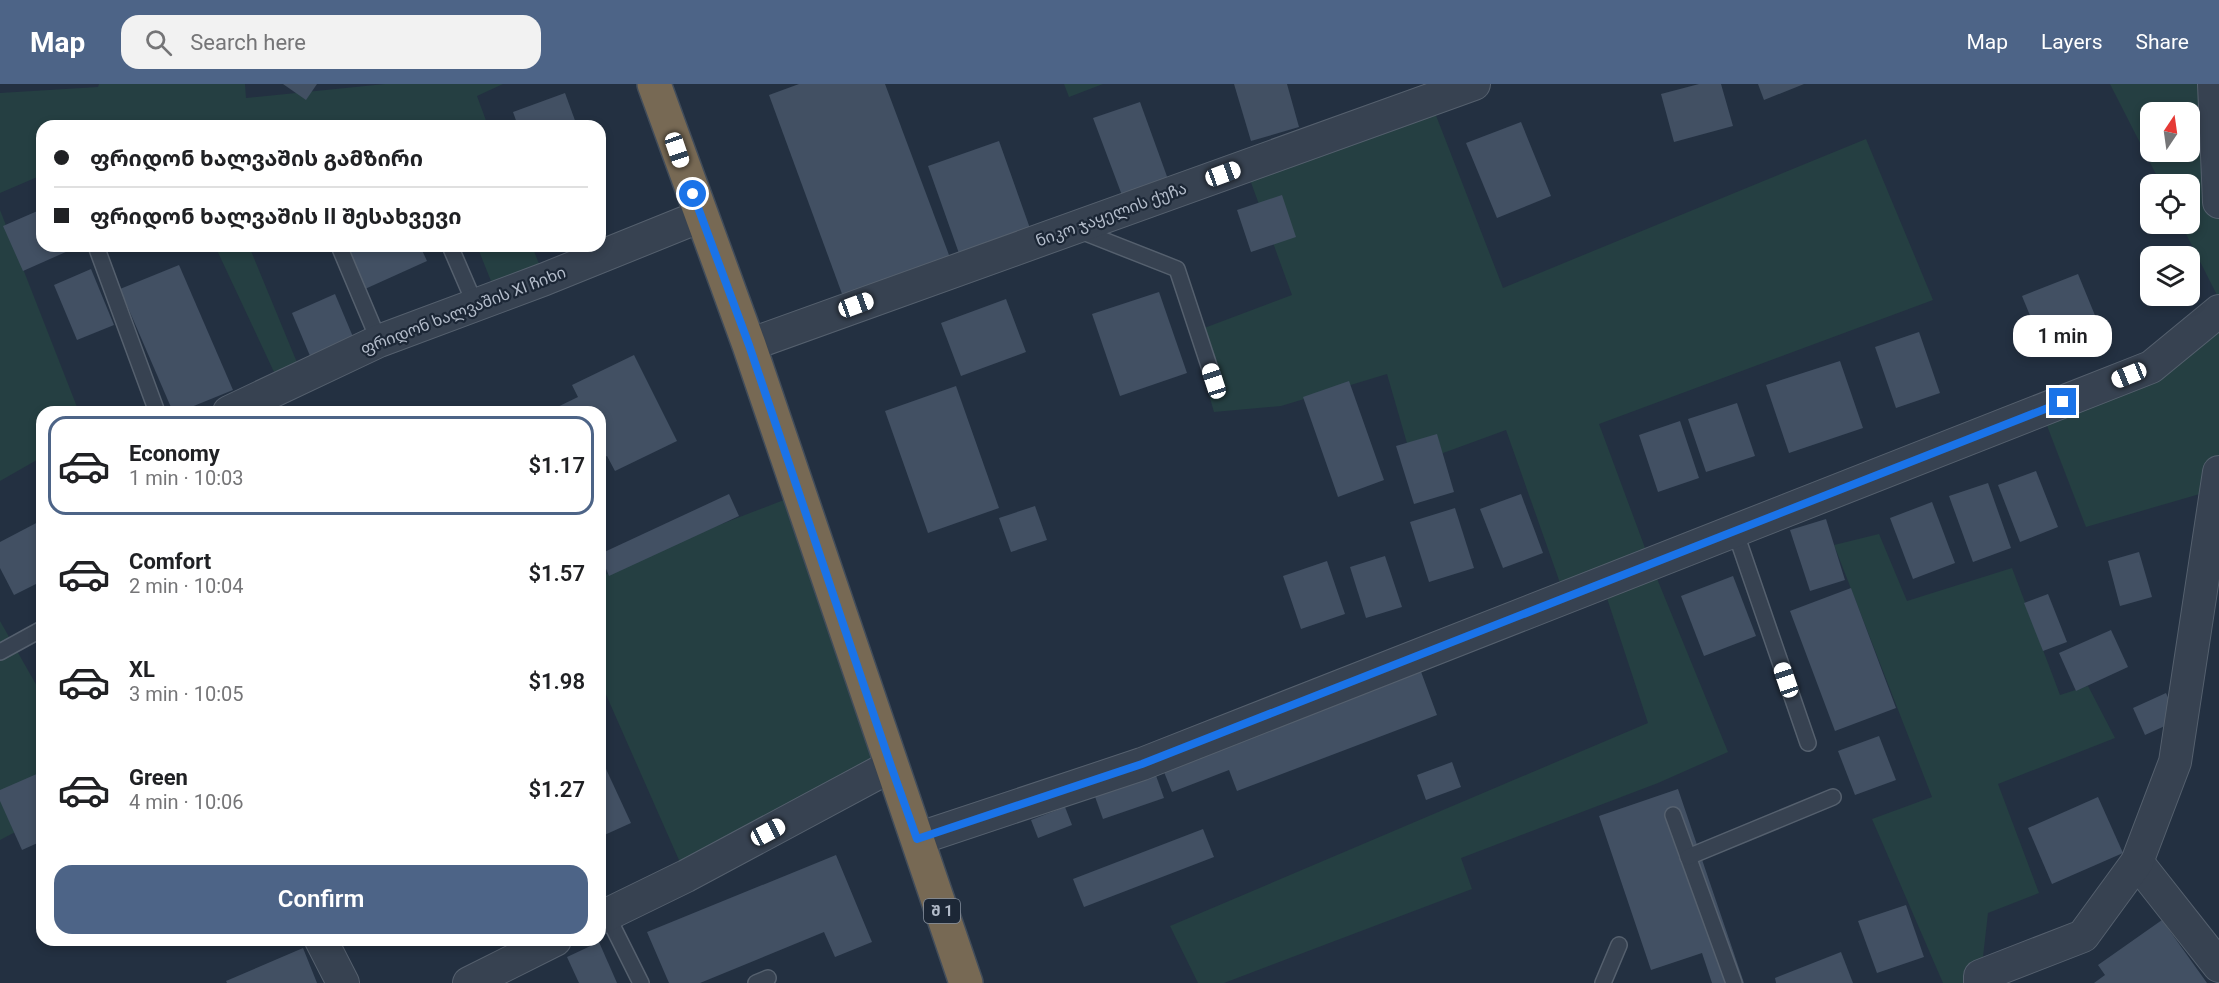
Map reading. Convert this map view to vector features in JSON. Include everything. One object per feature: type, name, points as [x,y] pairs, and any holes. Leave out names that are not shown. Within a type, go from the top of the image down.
[{"type":"highway","name":"შ 1","points":[[654,84],[749,345],[966,983]]},
{"type":"street","name":"ნიკო ჯაყელის ქუჩა","points":[[749,345],[1474,84]]},
{"type":"street","points":[[2216,103],[2219,202]]},
{"type":"street","name":"ფრიდონ ხალვაშის XI ჩიხი","points":[[250,406],[379,341],[545,279],[701,216]]},
{"type":"street","points":[[917,839],[1142,764],[2151,367],[2219,311]]},
{"type":"street","points":[[1980,983],[1980,976],[2083,936],[2137,862],[2175,762],[2219,472]]},
{"type":"street","points":[[606,915],[686,876],[891,766]]},
{"type":"street","points":[[2137,862],[2219,966]]},
{"type":"street","points":[[324,946],[343,983]]},
{"type":"street","points":[[469,983],[543,946]]},
{"type":"lane","points":[[1072,227],[1177,269],[1214,381]]},
{"type":"lane","points":[[98,252],[155,406]]},
{"type":"lane","points":[[342,252],[379,341]]},
{"type":"lane","points":[[453,252],[475,304]]},
{"type":"lane","points":[[1735,531],[1808,743]]},
{"type":"lane","points":[[0,652],[36,632]]},
{"type":"lane","points":[[1688,857],[1833,797]]},
{"type":"lane","points":[[1673,815],[1734,983]]},
{"type":"lane","points":[[606,921],[641,983]]},
{"type":"lane","points":[[1603,983],[1619,945]]},
{"type":"green space","points":[[99,84],[245,84],[246,98],[385,84],[503,84],[477,96],[486,120],[36,120],[36,178],[0,193],[0,93],[98,87]]},
{"type":"green space","points":[[1064,84],[1103,84],[1069,97]]},
{"type":"green space","points":[[2110,84],[2214,84],[2219,202],[2219,299],[2200,262],[2200,246],[2192,246],[2186,234],[2200,234],[2200,174],[2156,174],[2150,162],[2200,162],[2200,102],[2140,102],[2140,143]]},
{"type":"green space","points":[[1430,100],[1503,288],[1866,139],[1933,300],[1599,424],[1651,564],[1728,752],[1658,783],[1461,858],[1472,889],[1224,983],[1198,983],[1170,926],[1648,723],[1602,583],[1565,597],[1506,430],[1413,464],[1387,374],[1281,406],[1214,412],[1191,333],[1292,295],[1245,166]]},
{"type":"green space","points":[[0,210],[77,406],[36,406],[36,460],[0,481]]},
{"type":"green space","points":[[218,252],[251,252],[303,377],[281,387]]},
{"type":"green space","points":[[479,252],[534,252],[545,279],[497,296]]},
{"type":"green space","points":[[2219,311],[2219,472],[2217,489],[2086,527],[2041,410]]},
{"type":"green space","points":[[789,498],[876,762],[686,876],[606,695],[606,574],[719,525]]},
{"type":"green space","points":[[1879,534],[1907,601],[2012,568],[2060,695],[2088,686],[2115,738],[1998,784],[2039,893],[1988,913],[1980,983],[1943,983],[1872,819],[1932,797],[1834,545]]},
{"type":"green space","points":[[0,621],[36,684],[36,821],[0,840]]},
{"type":"building","points":[[283,84],[317,84],[306,100]]},
{"type":"building","points":[[799,84],[885,84],[952,263],[845,302],[769,95]]},
{"type":"building","points":[[1234,84],[1287,84],[1299,127],[1251,141]]},
{"type":"building","points":[[1699,84],[1721,84],[1733,126],[1674,142],[1661,94]]},
{"type":"building","points":[[1758,84],[1804,84],[1764,100]]},
{"type":"building","points":[[565,93],[575,120],[516,120],[513,112]]},
{"type":"building","points":[[1140,102],[1169,182],[1123,198],[1093,118]]},
{"type":"building","points":[[1521,122],[1551,196],[1497,218],[1466,143]]},
{"type":"building","points":[[999,141],[1032,234],[961,259],[928,166]]},
{"type":"building","points":[[1282,195],[1296,237],[1251,252],[1237,210]]},
{"type":"building","points":[[36,212],[36,252],[66,252],[23,271],[3,226]]},
{"type":"building","points":[[349,252],[423,252],[427,261],[365,289]]},
{"type":"building","points":[[179,265],[233,390],[194,406],[170,406],[120,289]]},
{"type":"building","points":[[91,269],[114,325],[77,340],[54,285]]},
{"type":"building","points":[[2078,274],[2101,330],[2045,352],[2022,296]]},
{"type":"building","points":[[1159,292],[1187,373],[1120,396],[1092,314]]},
{"type":"building","points":[[335,294],[356,344],[313,363],[292,313]]},
{"type":"building","points":[[1006,299],[1026,352],[961,376],[941,323]]},
{"type":"building","points":[[1919,332],[1940,393],[1896,408],[1875,347]]},
{"type":"building","points":[[634,355],[677,441],[615,471],[606,456],[606,406],[559,406],[578,397],[572,385]]},
{"type":"building","points":[[1840,361],[1863,428],[1789,453],[1766,385]]},
{"type":"building","points":[[1349,381],[1384,480],[1338,497],[1303,397]]},
{"type":"building","points":[[956,386],[999,508],[928,533],[885,411]]},
{"type":"building","points":[[1737,403],[1755,456],[1706,472],[1688,419]]},
{"type":"building","points":[[1680,421],[1699,478],[1658,492],[1639,435]]},
{"type":"building","points":[[1437,434],[1454,492],[1414,504],[1396,446]]},
{"type":"building","points":[[2036,471],[2058,527],[2020,542],[1998,485]]},
{"type":"building","points":[[1988,483],[2011,548],[1973,562],[1949,496]]},
{"type":"building","points":[[729,494],[739,516],[609,576],[606,569],[606,551]]},
{"type":"building","points":[[1521,494],[1543,553],[1503,568],[1480,509]]},
{"type":"building","points":[[1932,502],[1955,563],[1913,579],[1890,518]]},
{"type":"building","points":[[1035,506],[1047,540],[1011,552],[999,518]]},
{"type":"building","points":[[1455,508],[1474,568],[1429,582],[1410,522]]},
{"type":"building","points":[[1826,519],[1845,580],[1810,591],[1790,530]]},
{"type":"building","points":[[36,523],[36,584],[14,595],[0,568],[0,542]]},
{"type":"building","points":[[2139,552],[2152,597],[2120,606],[2108,561]]},
{"type":"building","points":[[1385,556],[1402,607],[1366,618],[1350,567]]},
{"type":"building","points":[[1327,561],[1345,614],[1301,629],[1283,576]]},
{"type":"building","points":[[1733,576],[1756,636],[1704,656],[1681,596]]},
{"type":"building","points":[[1851,588],[1896,708],[1835,731],[1790,611]]},
{"type":"building","points":[[2048,594],[2067,642],[2043,651],[2024,603]]},
{"type":"building","points":[[2111,630],[2128,667],[2076,691],[2059,653]]},
{"type":"building","points":[[1420,669],[1437,715],[1237,791],[1229,770],[1172,792],[1162,767]]},
{"type":"building","points":[[2166,693],[2178,720],[2145,735],[2133,708]]},
{"type":"building","points":[[1879,736],[1896,780],[1855,795],[1838,751]]},
{"type":"building","points":[[1452,762],[1461,787],[1426,800],[1417,775]]},
{"type":"building","points":[[606,769],[631,823],[606,834]]},
{"type":"building","points":[[1154,770],[1164,798],[1103,819],[1093,791]]},
{"type":"building","points":[[36,774],[36,844],[22,850],[0,801],[0,790]]},
{"type":"building","points":[[1678,789],[1744,983],[1712,983],[1702,953],[1651,970],[1599,816]]},
{"type":"building","points":[[2098,797],[2123,853],[2052,884],[2028,828]]},
{"type":"building","points":[[1065,807],[1072,825],[1038,838],[1031,820]]},
{"type":"building","points":[[1203,829],[1214,857],[1084,907],[1073,879]]},
{"type":"building","points":[[836,855],[872,942],[835,957],[824,932],[700,983],[669,983],[647,932]]},
{"type":"building","points":[[1906,905],[1924,957],[1877,973],[1858,921]]},
{"type":"building","points":[[2162,920],[2207,983],[2094,983],[2105,975],[2098,965]]},
{"type":"building","points":[[590,946],[601,946],[617,983],[579,983],[567,957]]},
{"type":"building","points":[[303,948],[317,983],[227,983],[226,981]]},
{"type":"building","points":[[1841,952],[1853,983],[1776,983],[1775,978]]},
{"type":"route","points":[[693,194],[749,345],[917,839],[1142,764],[2063,402]]}]
